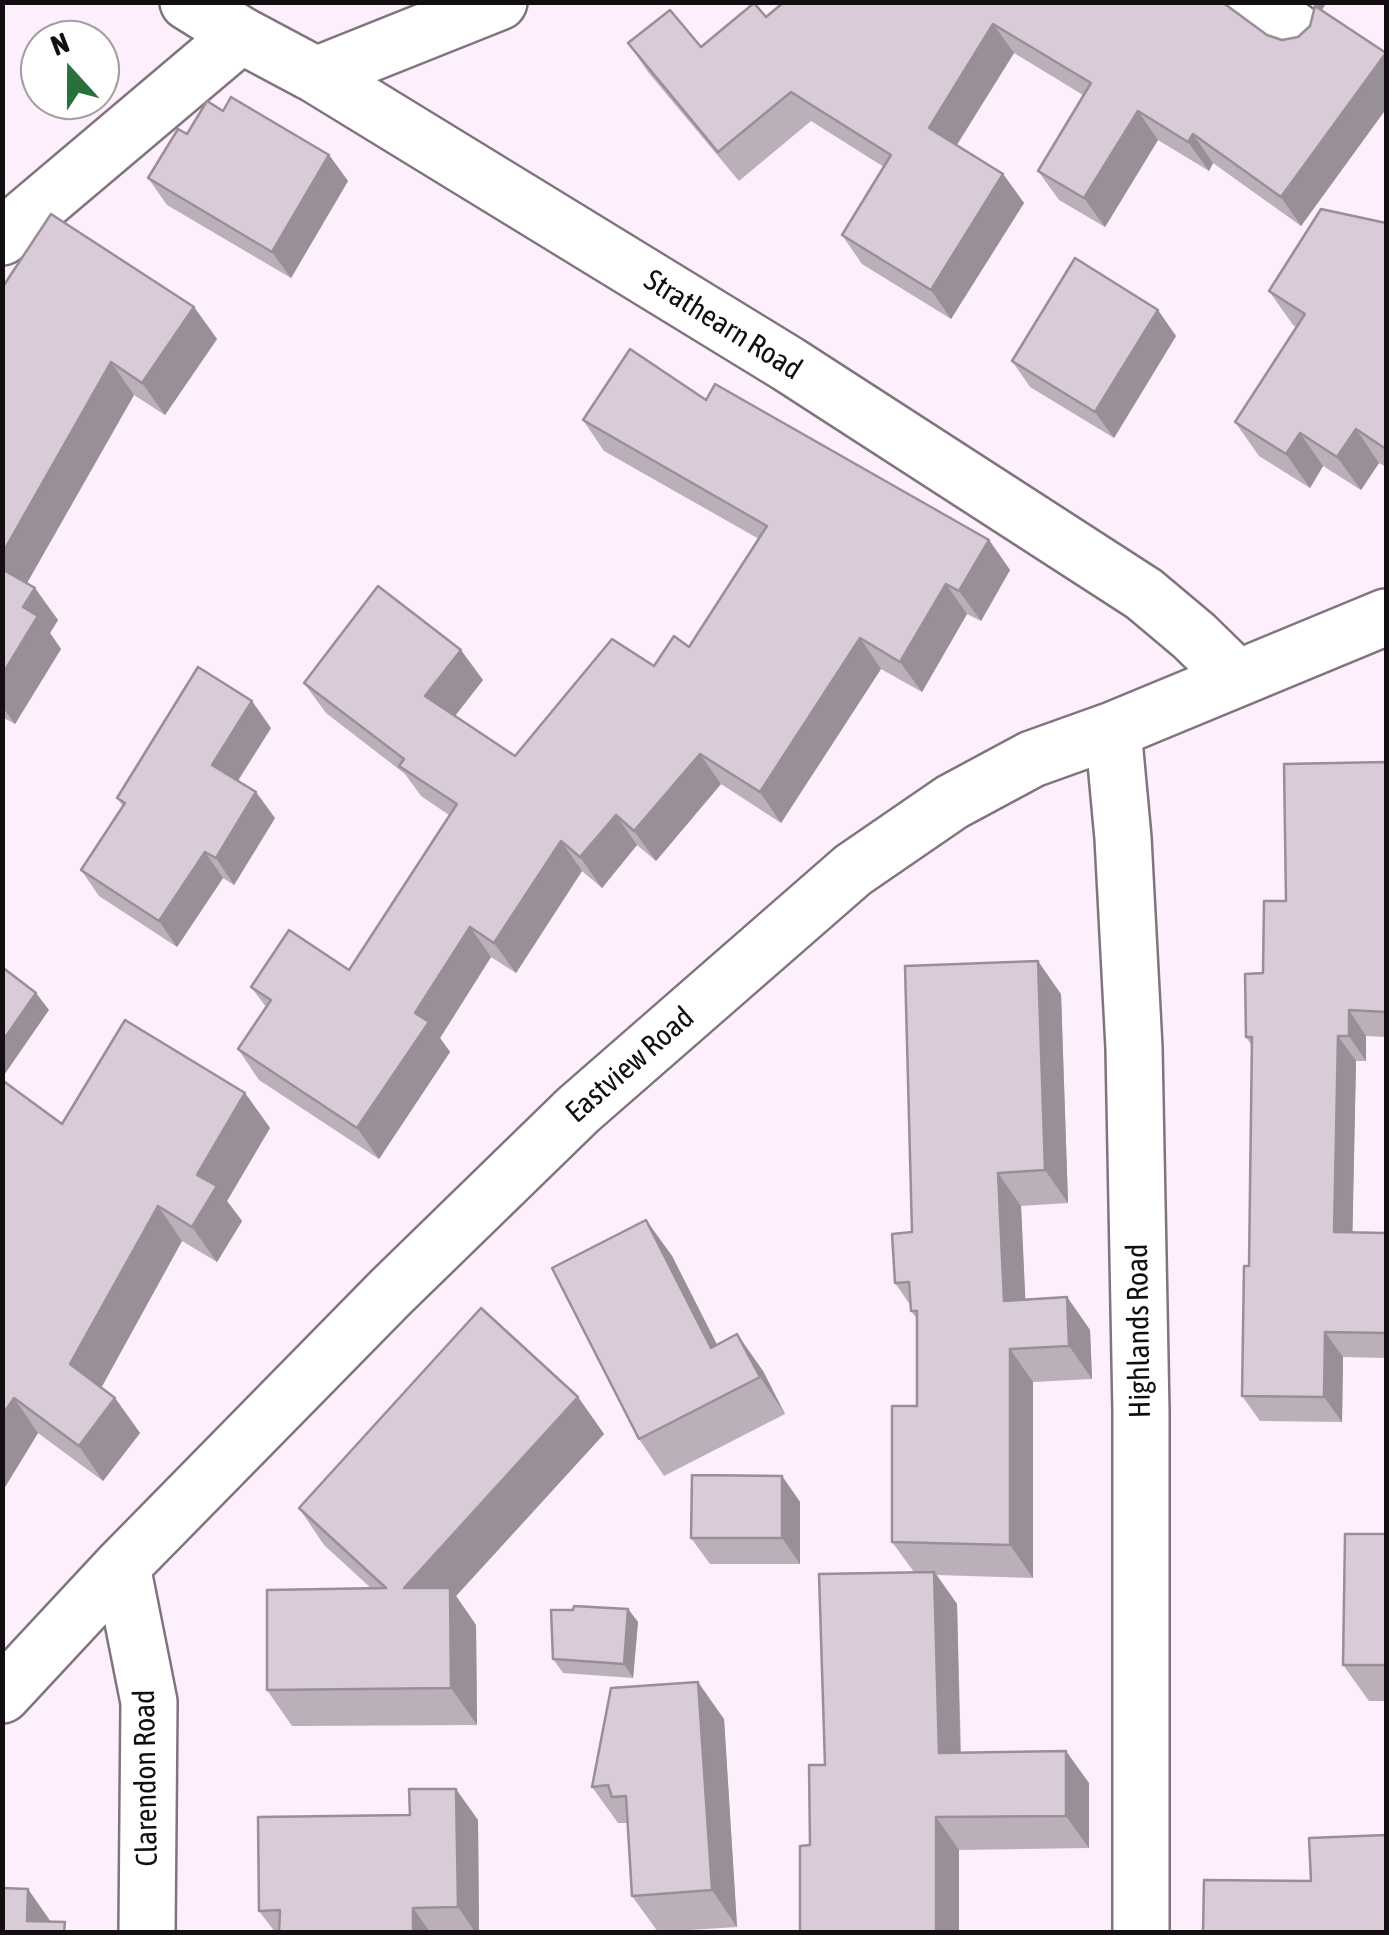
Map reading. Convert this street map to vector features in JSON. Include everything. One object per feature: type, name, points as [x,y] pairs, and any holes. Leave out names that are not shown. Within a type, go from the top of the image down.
[{"type":"street","name":"Strathearn Road","points":[[188,2],[241,36],[316,74],[788,364],[1144,594],[1236,678]]},
{"type":"street","points":[[316,74],[498,2]]},
{"type":"street","points":[[1255,2],[1306,38]]},
{"type":"street","points":[[2,237],[241,36]]},
{"type":"street","name":"Eastview Road","points":[[2,1695],[122,1566],[391,1292],[578,1110],[853,870],[952,802],[1032,759],[1386,618]]},
{"type":"street","name":"Highlands Road","points":[[1112,730],[1123,838],[1134,1067],[1141,1412],[1141,1932]]},
{"type":"street","name":"Clarendon Road","points":[[122,1566],[149,1702],[147,1932]]},
{"type":"building","points":[[784,2],[1222,2],[1267,35],[1282,40],[1298,37],[1310,26],[1315,6],[1386,53],[1281,197],[1193,134],[1188,142],[1138,111],[1084,198],[1038,171],[1091,83],[993,24],[929,128],[1003,174],[931,290],[842,235],[891,155],[791,92],[718,152],[628,43],[670,10],[701,47],[754,3],[766,17]]},
{"type":"building","points":[[231,97],[329,155],[272,252],[148,178],[178,129],[187,134],[207,101],[223,111]]},
{"type":"building","points":[[1321,209],[1386,223],[1386,449],[1356,429],[1337,457],[1300,433],[1286,454],[1235,422],[1305,314],[1269,291]]},
{"type":"building","points":[[51,214],[194,307],[142,383],[111,362],[2,554],[2,288]]},
{"type":"building","points":[[1075,258],[1158,310],[1095,412],[1012,361]]},
{"type":"building","points":[[630,349],[706,400],[715,384],[989,540],[959,591],[946,584],[900,662],[860,638],[760,792],[700,754],[634,831],[616,815],[580,857],[561,841],[494,943],[470,927],[415,1013],[429,1022],[357,1128],[238,1049],[271,1000],[251,987],[289,930],[349,970],[457,804],[399,766],[404,759],[304,683],[378,586],[461,650],[425,696],[515,756],[612,639],[654,666],[674,636],[689,647],[767,526],[583,420]]},
{"type":"building","points":[[2,569],[35,588],[23,607],[38,616],[2,675]]},
{"type":"building","points":[[198,667],[252,701],[212,765],[256,792],[216,858],[205,852],[159,921],[81,870],[125,803],[117,798]]},
{"type":"building","points":[[1386,762],[1386,1012],[1349,1010],[1349,1036],[1338,1036],[1334,1232],[1386,1233],[1386,1333],[1325,1332],[1324,1397],[1242,1396],[1244,1266],[1249,1266],[1252,1037],[1246,1037],[1245,974],[1263,973],[1264,901],[1286,901],[1284,764]]},
{"type":"building","points":[[1038,961],[1045,1170],[998,1173],[1004,1301],[1067,1297],[1069,1346],[1010,1349],[1010,1545],[892,1542],[892,1406],[917,1406],[917,1311],[911,1311],[909,1282],[895,1283],[892,1234],[912,1232],[905,966]]},
{"type":"building","points":[[2,967],[36,993],[2,1042]]},
{"type":"building","points":[[125,1020],[245,1093],[197,1175],[217,1186],[192,1227],[158,1206],[70,1364],[115,1398],[79,1446],[14,1398],[2,1416],[2,1080],[62,1124]]},
{"type":"building","points":[[646,1220],[711,1348],[737,1334],[760,1377],[639,1439],[552,1268]]},
{"type":"building","points":[[481,1308],[578,1397],[404,1588],[450,1588],[451,1688],[267,1690],[267,1590],[386,1588],[299,1508]]},
{"type":"building","points":[[692,1475],[782,1476],[782,1538],[691,1538]]},
{"type":"building","points":[[1345,1534],[1386,1534],[1386,1665],[1343,1665]]},
{"type":"building","points":[[934,1572],[939,1753],[1066,1751],[1066,1816],[936,1817],[936,1932],[800,1932],[800,1846],[810,1845],[809,1765],[825,1765],[819,1574]]},
{"type":"building","points":[[574,1606],[628,1609],[624,1664],[553,1659],[551,1610],[573,1610]]},
{"type":"building","points":[[698,1682],[712,1890],[632,1896],[626,1796],[612,1797],[608,1785],[592,1787],[611,1688]]},
{"type":"building","points":[[409,1789],[456,1789],[458,1907],[413,1908],[413,1932],[279,1932],[280,1910],[259,1911],[258,1817],[410,1815]]},
{"type":"building","points":[[1386,1835],[1386,1932],[1203,1932],[1204,1880],[1311,1881],[1309,1838]]},
{"type":"building","points":[[2,1888],[28,1889],[27,1921],[65,1922],[64,1932],[2,1932]]}]
